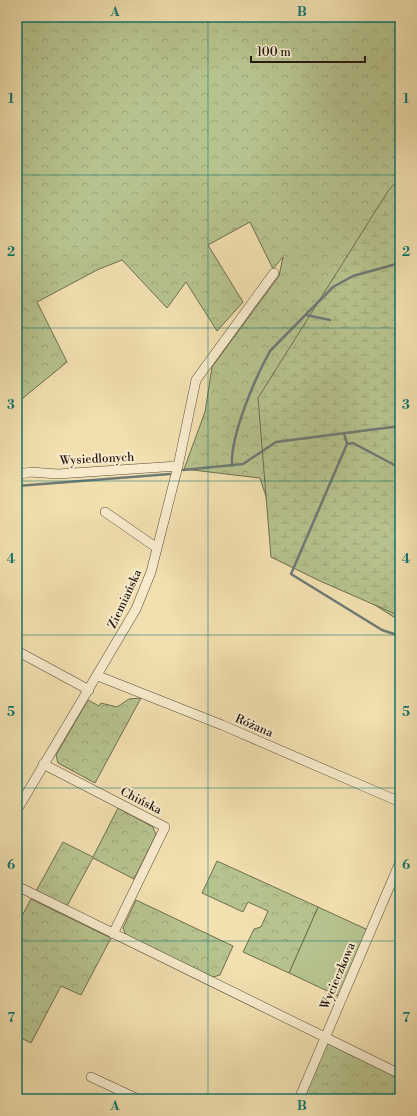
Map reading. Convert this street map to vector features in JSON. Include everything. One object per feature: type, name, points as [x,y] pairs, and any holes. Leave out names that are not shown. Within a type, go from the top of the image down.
[{"type":"street","name":"Ziemiańska","points":[[18,806],[98,676],[136,609],[151,572],[178,466],[196,380],[274,273]]},
{"type":"street","name":"Wysiedlonych","points":[[17,475],[30,472],[58,474],[178,466]]},
{"type":"street","points":[[104,512],[157,548]]},
{"type":"street","points":[[17,651],[89,690]]},
{"type":"street","name":"Różana","points":[[98,676],[228,728],[400,802]]},
{"type":"street","name":"Chińska","points":[[43,764],[166,827],[113,934]]},
{"type":"street","name":"Wycieczkowa","points":[[299,1099],[400,862]]},
{"type":"street","points":[[17,886],[400,1074]]},
{"type":"street","points":[[91,1077],[138,1099]]},
{"type":"green space","points":[[17,17],[400,17],[400,621],[282,546],[260,478],[184,469],[205,412],[212,367],[279,276],[283,257],[273,269],[250,222],[208,245],[243,302],[217,331],[186,282],[167,308],[122,260],[97,270],[37,302],[67,362],[17,403]]},
{"type":"green space","points":[[400,178],[400,616],[320,581],[271,557],[258,398],[388,191]]},
{"type":"green space","points":[[141,698],[95,783],[58,763],[56,755],[88,700],[99,706],[101,703],[117,707],[129,699]]},
{"type":"green space","points":[[118,808],[153,827],[156,835],[134,879],[93,858],[67,906],[36,891],[63,842],[93,857]]},
{"type":"green space","points":[[217,861],[318,907],[289,973],[243,952],[254,929],[261,927],[268,911],[248,902],[243,912],[202,893]]},
{"type":"green space","points":[[31,899],[111,938],[81,995],[61,986],[31,1043],[17,1036],[17,925]]},
{"type":"green space","points":[[136,900],[233,946],[220,975],[213,977],[126,935],[123,928]]},
{"type":"green space","points":[[318,907],[368,930],[340,997],[289,973]]},
{"type":"green space","points":[[327,1043],[400,1079],[400,1099],[303,1099]]},
{"type":"waterway","points":[[232,466],[232,454],[239,424],[257,376],[270,351],[333,287],[353,276],[400,263]]},
{"type":"waterway","points":[[306,315],[330,320]]},
{"type":"waterway","points":[[399,426],[400,418]]},
{"type":"waterway","points":[[183,470],[243,464],[276,442],[400,426]]},
{"type":"waterway","points":[[344,433],[347,444],[291,574],[382,630],[400,636]]},
{"type":"waterway","points":[[347,444],[353,443],[400,468]]},
{"type":"waterway","points":[[17,486],[170,474]]}]
